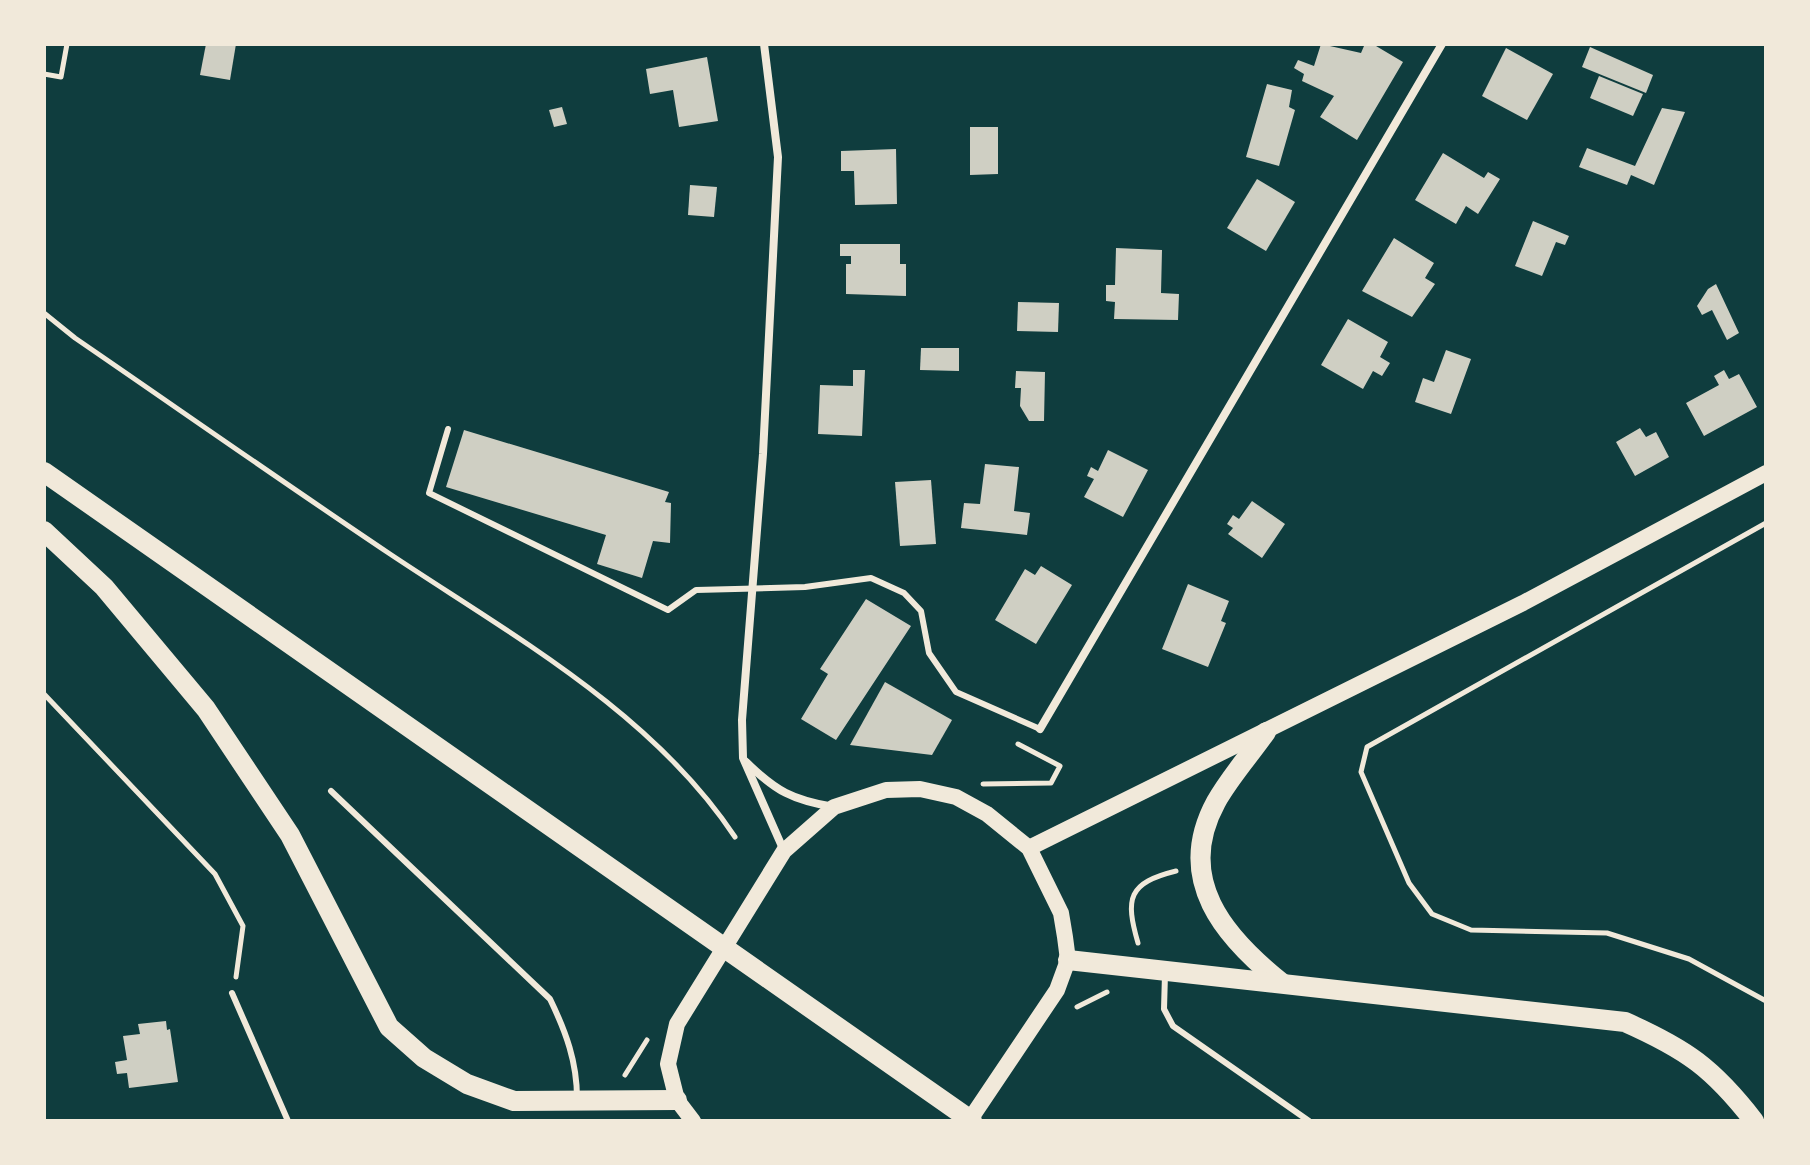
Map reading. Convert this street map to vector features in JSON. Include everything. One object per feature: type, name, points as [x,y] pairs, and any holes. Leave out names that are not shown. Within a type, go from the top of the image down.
[{"type":"main road","points":[[44,472],[629,881],[970,1121],[1057,990],[1068,960],[1061,913],[1029,848],[987,814],[956,797],[920,789],[886,790],[834,807],[784,851],[677,1024],[668,1064],[677,1100],[693,1121]]},
{"type":"main road","points":[[1029,848],[1523,603],[1766,473]]},
{"type":"main road","points":[[44,531],[104,587],[206,709],[290,835],[389,1027],[424,1058],[467,1084],[514,1101],[677,1100]]},
{"type":"main road","points":[[1266,732],[1213,808],[1202,838],[1202,865],[1210,903],[1226,932],[1247,955],[1282,983]]},
{"type":"main road","points":[[1068,960],[1625,1022],[1680,1046],[1725,1083],[1754,1121]]},
{"type":"street","points":[[764,44],[778,157],[763,454],[742,720],[743,758],[784,851]]},
{"type":"street","points":[[1040,729],[1442,44]]},
{"type":"street","points":[[743,758],[773,787],[801,801],[834,807]]},
{"type":"lane","points":[[448,429],[429,493],[668,610],[696,590],[753,589],[871,578],[904,593],[921,611],[929,653],[956,692],[1040,729]]},
{"type":"lane","points":[[331,791],[550,999],[565,1030],[577,1070],[577,1102]]},
{"type":"lane","points":[[1165,971],[1164,1009],[1173,1026],[1309,1121]]},
{"type":"lane","points":[[232,993],[288,1121]]},
{"type":"path","points":[[44,74],[61,77],[67,44]]},
{"type":"path","points":[[44,313],[75,338],[560,668],[672,757],[712,802],[735,837]]},
{"type":"path","points":[[1766,523],[1367,747],[1361,772],[1409,883],[1432,914],[1471,930],[1607,933],[1689,959],[1766,1001]]},
{"type":"path","points":[[44,694],[215,874],[243,926],[232,993]]},
{"type":"path","points":[[983,784],[1051,783],[1060,766],[1018,744]]},
{"type":"path","points":[[1137,948],[1129,914],[1135,889],[1149,878],[1189,868]]},
{"type":"path","points":[[1070,1014],[1081,1004],[1112,990]]},
{"type":"building","points":[[206,44],[236,44],[230,80],[200,75]]},
{"type":"building","points":[[1321,44],[1361,53],[1364,46],[1376,46],[1403,62],[1357,140],[1320,117],[1334,96],[1302,81],[1304,74],[1294,68],[1298,60],[1314,66]]},
{"type":"building","points":[[1590,47],[1653,75],[1646,93],[1582,67]]},
{"type":"building","points":[[1506,48],[1553,74],[1527,120],[1482,96]]},
{"type":"building","points":[[707,57],[718,121],[679,127],[673,90],[650,94],[646,69]]},
{"type":"building","points":[[1599,76],[1643,94],[1633,116],[1590,98]]},
{"type":"building","points":[[1267,84],[1292,90],[1289,107],[1295,110],[1279,166],[1246,157]]},
{"type":"building","points":[[562,107],[567,124],[554,127],[549,110]]},
{"type":"building","points":[[1662,108],[1685,112],[1654,185],[1631,175],[1627,185],[1579,167],[1587,148],[1635,166]]},
{"type":"building","points":[[970,127],[998,127],[998,174],[970,175]]},
{"type":"building","points":[[896,149],[897,204],[855,205],[854,171],[841,171],[841,151]]},
{"type":"building","points":[[1443,153],[1484,178],[1488,172],[1500,179],[1478,214],[1466,206],[1456,224],[1415,200]]},
{"type":"building","points":[[1257,179],[1295,202],[1266,251],[1227,228]]},
{"type":"building","points":[[690,185],[717,187],[714,217],[688,215]]},
{"type":"building","points":[[1533,221],[1569,236],[1565,245],[1556,242],[1542,276],[1515,266]]},
{"type":"building","points":[[1394,238],[1434,263],[1425,278],[1435,284],[1412,317],[1362,291]]},
{"type":"building","points":[[840,244],[900,244],[900,264],[906,264],[906,296],[846,294],[846,264],[851,264],[851,256],[840,256]]},
{"type":"building","points":[[1116,248],[1162,250],[1161,293],[1179,294],[1178,320],[1114,319],[1115,302],[1106,301],[1106,285],[1115,285]]},
{"type":"building","points":[[1716,284],[1739,333],[1727,340],[1712,310],[1702,315],[1697,306],[1708,289]]},
{"type":"building","points":[[1018,302],[1059,303],[1058,332],[1017,331]]},
{"type":"building","points":[[1348,319],[1388,342],[1380,357],[1390,363],[1382,376],[1373,371],[1363,389],[1321,365]]},
{"type":"building","points":[[921,348],[959,348],[959,371],[920,370]]},
{"type":"building","points":[[1446,350],[1471,359],[1451,414],[1415,402],[1423,378],[1434,382]]},
{"type":"building","points":[[853,370],[865,370],[862,436],[818,434],[820,385],[853,386]]},
{"type":"building","points":[[1724,370],[1729,379],[1739,374],[1757,407],[1704,436],[1686,403],[1719,385],[1714,376]]},
{"type":"building","points":[[1016,371],[1045,372],[1044,421],[1029,421],[1020,406],[1021,388],[1015,388]]},
{"type":"building","points":[[1640,428],[1646,437],[1656,432],[1669,457],[1635,476],[1616,442]]},
{"type":"building","points":[[464,430],[669,492],[665,502],[671,503],[670,543],[653,541],[642,578],[597,564],[606,535],[446,487]]},
{"type":"building","points":[[1108,450],[1148,470],[1123,517],[1084,497],[1094,479],[1087,476],[1091,467],[1098,471]]},
{"type":"building","points":[[985,464],[1019,467],[1014,511],[1030,513],[1027,535],[961,528],[964,503],[980,504]]},
{"type":"building","points":[[931,480],[936,544],[900,546],[895,482]]},
{"type":"building","points":[[1252,501],[1285,524],[1262,558],[1228,534],[1233,528],[1227,524],[1233,515],[1239,519]]},
{"type":"building","points":[[1041,566],[1072,585],[1036,644],[995,620],[1025,569],[1035,575]]},
{"type":"building","points":[[1188,584],[1229,601],[1221,621],[1226,623],[1208,667],[1162,649]]},
{"type":"building","points":[[866,599],[911,626],[836,740],[801,719],[828,674],[820,669]]},
{"type":"building","points":[[885,682],[952,720],[932,755],[850,745]]},
{"type":"building","points":[[166,1021],[178,1082],[129,1088],[127,1073],[117,1074],[115,1062],[127,1060],[123,1036],[140,1034],[138,1024]]}]
